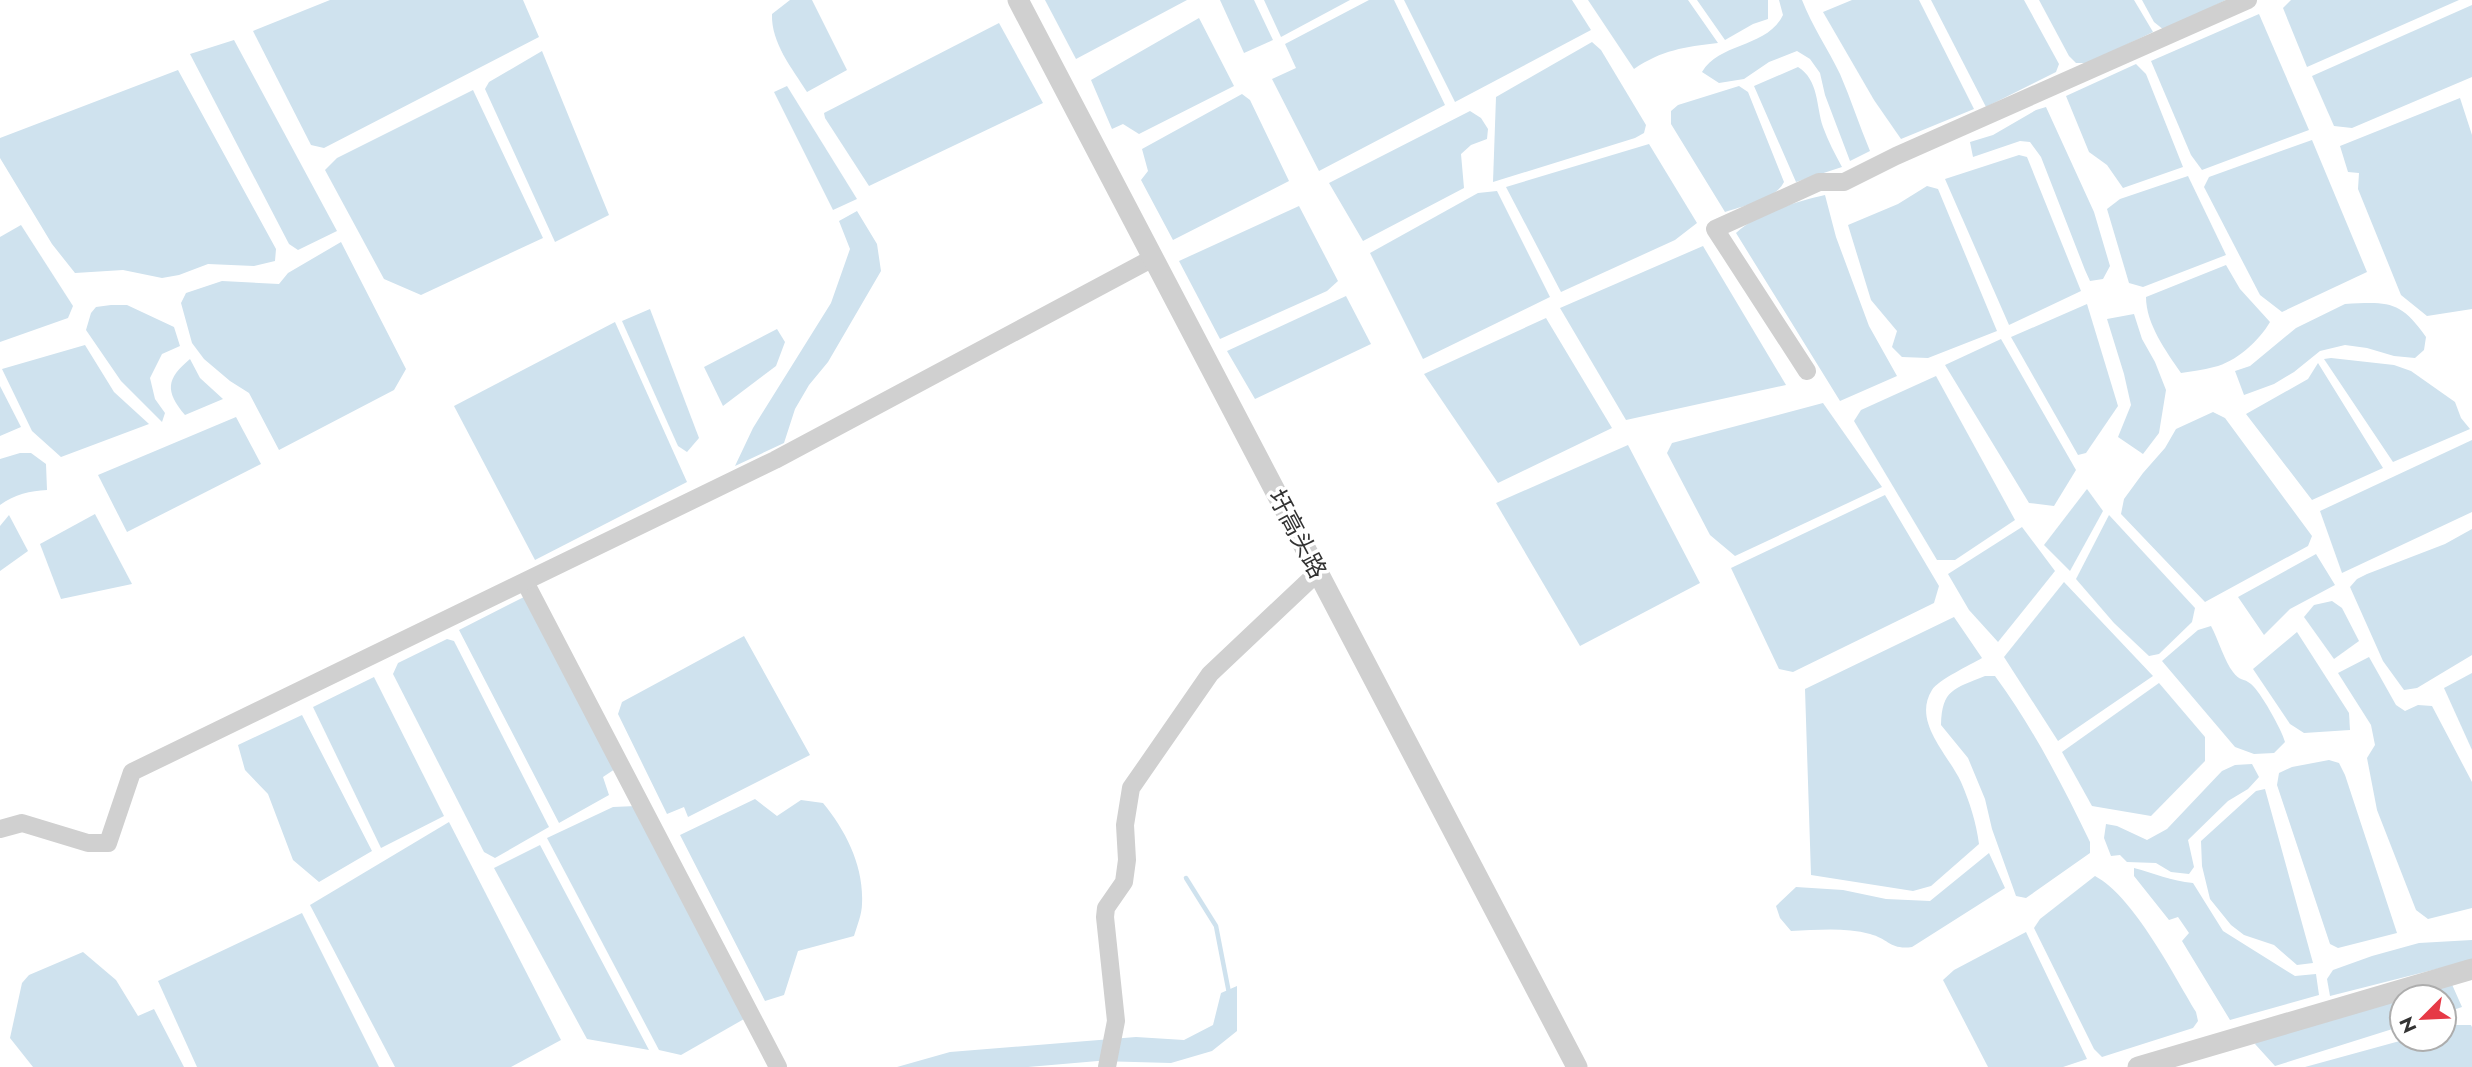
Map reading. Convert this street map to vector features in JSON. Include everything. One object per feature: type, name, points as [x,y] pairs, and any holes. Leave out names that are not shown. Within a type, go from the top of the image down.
[{"type":"street","name":"圩高头路","points":[[1018,0],[1577,1067]]},
{"type":"street","points":[[1807,371],[1715,229],[1819,182],[1844,182],[1896,156],[2248,0]]},
{"type":"street","points":[[0,829],[22,823],[88,843],[108,843],[132,772],[775,460],[1153,258]]},
{"type":"street","points":[[1107,1067],[1116,1021],[1105,917],[1106,908],[1124,883],[1127,860],[1125,825],[1131,788],[1210,674],[1317,573]]},
{"type":"street","points":[[525,582],[778,1067]]},
{"type":"street","points":[[2138,1067],[2472,969]]},
{"type":"water","points":[[330,0],[523,0],[539,37],[324,148],[311,145],[253,31]]},
{"type":"water","points":[[790,0],[812,0],[847,70],[807,92],[784,55],[773,25],[772,14]]},
{"type":"water","points":[[1045,0],[1187,0],[1076,59]]},
{"type":"water","points":[[1220,0],[1254,0],[1273,40],[1244,53]]},
{"type":"water","points":[[1264,0],[1350,0],[1281,37]]},
{"type":"water","points":[[1369,0],[1394,0],[1445,105],[1319,171],[1272,79],[1296,68],[1285,44]]},
{"type":"water","points":[[1404,0],[1572,0],[1591,30],[1455,102]]},
{"type":"water","points":[[1588,0],[1688,0],[1718,43],[1674,50],[1654,57],[1634,69]]},
{"type":"water","points":[[1697,0],[1768,0],[1768,19],[1725,40]]},
{"type":"water","points":[[1779,0],[1802,0],[1840,74],[1870,151],[1850,161],[1825,95],[1820,73],[1810,59],[1797,51],[1769,62],[1744,79],[1719,83],[1702,72],[1720,55],[1755,40],[1776,26],[1783,15]]},
{"type":"water","points":[[1852,0],[1919,0],[1974,109],[1901,139],[1874,100],[1823,12]]},
{"type":"water","points":[[1931,0],[2024,0],[2059,64],[2056,72],[1986,107]]},
{"type":"water","points":[[2039,0],[2134,0],[2153,32],[2088,63],[2076,63],[2069,56]]},
{"type":"water","points":[[2142,0],[2226,0],[2164,30],[2154,22]]},
{"type":"water","points":[[2291,0],[2459,0],[2307,67],[2283,8]]},
{"type":"water","points":[[2472,5],[2472,77],[2352,128],[2334,126],[2312,76]]},
{"type":"water","points":[[2259,14],[2309,130],[2202,170],[2191,155],[2151,61]]},
{"type":"water","points":[[1199,18],[1234,86],[1139,134],[1123,124],[1112,129],[1091,80]]},
{"type":"water","points":[[999,23],[1043,103],[869,186],[824,113]]},
{"type":"water","points":[[234,40],[337,231],[298,250],[289,244],[190,54]]},
{"type":"water","points":[[1592,42],[1601,50],[1646,125],[1644,133],[1493,182],[1496,97]]},
{"type":"water","points":[[542,51],[609,215],[555,242],[485,89],[489,82]]},
{"type":"water","points":[[2136,64],[2146,74],[2183,167],[2123,188],[2107,165],[2089,152],[2066,96]]},
{"type":"water","points":[[1798,67],[1810,79],[1823,127],[1842,167],[1796,182],[1754,86]]},
{"type":"water","points":[[178,70],[276,249],[275,261],[254,266],[208,264],[162,278],[123,270],[75,273],[52,244],[0,158],[0,138]]},
{"type":"water","points":[[787,86],[857,199],[833,210],[774,92]]},
{"type":"water","points":[[1739,86],[1748,92],[1784,182],[1766,198],[1725,212],[1671,124],[1671,111],[1678,105]]},
{"type":"water","points":[[473,90],[543,238],[421,295],[384,279],[325,170],[337,158]]},
{"type":"water","points":[[1242,94],[1250,100],[1289,181],[1173,240],[1141,180],[1148,171],[1142,149]]},
{"type":"water","points":[[2460,98],[2472,135],[2472,309],[2427,316],[2401,295],[2358,189],[2359,173],[2348,172],[2340,146]]},
{"type":"water","points":[[2046,107],[2094,212],[2110,266],[2103,279],[2090,281],[2041,157],[2030,142],[2020,141],[1973,157],[1970,142],[1993,135]]},
{"type":"water","points":[[1470,111],[1481,118],[1488,129],[1487,139],[1471,145],[1461,154],[1464,188],[1363,241],[1329,183]]},
{"type":"water","points":[[2312,140],[2367,272],[2282,312],[2260,295],[2204,187],[2209,177]]},
{"type":"water","points":[[1649,144],[1697,223],[1675,240],[1561,292],[1506,187]]},
{"type":"water","points":[[2019,155],[2027,157],[2081,291],[2009,325],[1945,179]]},
{"type":"water","points":[[2188,176],[2226,255],[2143,287],[2129,283],[2107,209],[2120,199]]},
{"type":"water","points":[[1927,186],[1938,189],[1997,331],[1928,358],[1902,357],[1892,347],[1897,331],[1871,300],[1848,225],[1898,204]]},
{"type":"water","points":[[1497,191],[1550,297],[1423,359],[1370,253],[1478,193]]},
{"type":"water","points":[[1825,195],[1836,237],[1869,326],[1897,376],[1840,401],[1736,233],[1765,214]]},
{"type":"water","points":[[1299,206],[1338,281],[1327,291],[1220,339],[1179,261]]},
{"type":"water","points":[[857,211],[877,244],[881,271],[828,362],[809,385],[795,409],[784,443],[735,466],[753,428],[831,303],[850,249],[839,221]]},
{"type":"water","points":[[21,225],[73,306],[68,318],[0,342],[0,237]]},
{"type":"water","points":[[341,242],[406,369],[394,390],[279,450],[249,393],[204,359],[192,343],[181,303],[186,293],[222,281],[279,284],[288,273]]},
{"type":"water","points":[[1703,246],[1786,385],[1626,420],[1560,308]]},
{"type":"water","points":[[2226,265],[2240,289],[2270,322],[2253,343],[2230,361],[2181,373],[2153,327],[2146,297]]},
{"type":"water","points":[[1346,296],[1371,344],[1255,399],[1227,351]]},
{"type":"water","points":[[2087,304],[2118,406],[2086,453],[2078,455],[2011,337]]},
{"type":"water","points":[[2345,304],[2383,304],[2400,310],[2426,337],[2424,350],[2415,358],[2345,345],[2320,351],[2274,384],[2244,395],[2235,371],[2250,366],[2296,328]]},
{"type":"water","points":[[127,305],[174,327],[180,346],[162,354],[150,378],[155,399],[165,413],[162,422],[121,381],[86,330],[91,313],[96,307]]},
{"type":"water","points":[[650,309],[699,438],[687,452],[678,446],[622,321]]},
{"type":"water","points":[[2134,314],[2142,339],[2166,390],[2159,433],[2143,454],[2118,437],[2131,405],[2107,319]]},
{"type":"water","points":[[1546,318],[1612,428],[1498,483],[1424,374]]},
{"type":"water","points":[[615,322],[687,482],[535,560],[454,406]]},
{"type":"water","points":[[777,329],[785,342],[776,366],[723,406],[704,367]]},
{"type":"water","points":[[2001,339],[2076,470],[2054,506],[2029,503],[1945,365]]},
{"type":"water","points":[[85,345],[114,392],[149,424],[61,457],[32,431],[2,369]]},
{"type":"water","points":[[190,359],[200,378],[223,399],[185,415],[174,399],[171,386],[176,373]]},
{"type":"water","points":[[2324,359],[2394,365],[2411,371],[2455,402],[2461,418],[2470,429],[2393,462]]},
{"type":"water","points":[[2318,363],[2383,468],[2312,500],[2246,414],[2308,379]]},
{"type":"water","points":[[1936,376],[2015,520],[1955,560],[1937,560],[1854,421],[1861,410]]},
{"type":"water","points":[[0,386],[21,427],[0,436]]},
{"type":"water","points":[[1823,403],[1882,487],[1735,556],[1710,535],[1667,453],[1672,443]]},
{"type":"water","points":[[2213,412],[2225,418],[2312,536],[2308,546],[2205,602],[2121,514],[2124,499],[2165,448],[2176,429]]},
{"type":"water","points":[[236,417],[261,464],[127,532],[98,475]]},
{"type":"water","points":[[2472,440],[2472,512],[2342,573],[2320,511]]},
{"type":"water","points":[[1628,445],[1700,583],[1580,646],[1496,503]]},
{"type":"water","points":[[31,453],[46,464],[47,490],[23,494],[0,505],[0,459]]},
{"type":"water","points":[[2087,489],[2103,511],[2070,571],[2044,545]]},
{"type":"water","points":[[1885,495],[1939,586],[1934,603],[1793,672],[1779,669],[1731,568]]},
{"type":"water","points":[[95,514],[132,584],[61,599],[40,544]]},
{"type":"water","points":[[9,515],[28,551],[0,571],[0,526]]},
{"type":"water","points":[[2109,515],[2195,608],[2192,622],[2159,654],[2149,656],[2114,623],[2076,579]]},
{"type":"water","points":[[2022,527],[2055,571],[1998,642],[1969,610],[1948,574]]},
{"type":"water","points":[[2472,529],[2472,655],[2417,688],[2404,690],[2383,661],[2350,587],[2357,579],[2367,574],[2445,544]]},
{"type":"water","points":[[2316,554],[2335,585],[2290,609],[2264,635],[2238,597]]},
{"type":"water","points":[[2064,582],[2153,676],[2058,741],[2004,657]]},
{"type":"water","points":[[524,597],[615,769],[603,777],[609,795],[559,823],[459,630]]},
{"type":"water","points":[[2332,601],[2342,608],[2359,641],[2334,659],[2304,617],[2314,605]]},
{"type":"water","points":[[1954,617],[1982,658],[1935,686],[1927,702],[1926,714],[1934,737],[1964,790],[1979,844],[1931,886],[1913,891],[1811,875],[1805,689]]},
{"type":"water","points":[[2211,626],[2230,668],[2237,677],[2255,688],[2280,729],[2285,742],[2274,753],[2254,754],[2235,747],[2162,661],[2198,630]]},
{"type":"water","points":[[2297,632],[2349,713],[2350,730],[2304,733],[2290,724],[2253,669]]},
{"type":"water","points":[[744,636],[810,755],[688,817],[684,807],[667,814],[618,714],[622,702]]},
{"type":"water","points":[[447,639],[454,641],[549,827],[495,858],[484,852],[393,674],[398,663]]},
{"type":"water","points":[[2369,657],[2396,705],[2405,711],[2418,705],[2432,706],[2472,782],[2472,908],[2428,919],[2416,910],[2377,810],[2367,758],[2375,745],[2371,725],[2338,673]]},
{"type":"water","points":[[2472,673],[2472,750],[2444,688]]},
{"type":"water","points":[[1985,676],[1995,676],[2022,716],[2058,778],[2090,842],[2090,853],[2026,898],[2016,896],[1992,829],[1985,799],[1968,758],[1941,725],[1947,697],[1965,684]]},
{"type":"water","points":[[374,677],[444,816],[381,848],[313,707]]},
{"type":"water","points":[[2159,683],[2205,737],[2205,761],[2151,816],[2092,806],[2062,752]]},
{"type":"water","points":[[302,715],[372,851],[319,882],[293,860],[268,794],[245,770],[238,745]]},
{"type":"water","points":[[2329,760],[2339,763],[2345,775],[2397,933],[2338,948],[2330,944],[2277,785],[2279,773],[2292,767]]},
{"type":"water","points":[[2252,764],[2259,777],[2248,789],[2228,801],[2188,840],[2194,867],[2189,874],[2171,872],[2156,863],[2127,862],[2120,855],[2111,856],[2104,838],[2106,824],[2117,826],[2147,840],[2167,829],[2222,771],[2235,765]]},
{"type":"water","points":[[2265,789],[2313,963],[2297,965],[2274,945],[2244,935],[2231,925],[2210,899],[2202,866],[2201,841],[2256,791]]},
{"type":"water","points":[[755,799],[777,816],[801,800],[823,803],[852,850],[862,890],[861,912],[854,936],[798,951],[784,995],[765,1001],[680,835]]},
{"type":"water","points":[[636,806],[744,1019],[681,1055],[659,1050],[547,838],[613,807]]},
{"type":"water","points":[[449,822],[561,1040],[511,1067],[395,1067],[310,905]]},
{"type":"water","points":[[540,845],[649,1050],[587,1039],[494,868]]},
{"type":"water","points":[[1989,853],[2005,888],[1912,947],[1894,946],[1876,936],[1851,930],[1791,931],[1780,918],[1776,906],[1796,887],[1843,890],[1886,899],[1930,901]]},
{"type":"water","points":[[2134,868],[2193,883],[2223,931],[2295,976],[2316,974],[2319,995],[2230,1020],[2182,941],[2189,933],[2178,917],[2169,920],[2134,876]]},
{"type":"water","points":[[2095,876],[2110,886],[2138,918],[2196,1012],[2198,1021],[2193,1028],[2102,1057],[2094,1049],[2034,928],[2040,919]]},
{"type":"water","points":[[302,913],[379,1067],[197,1067],[158,981]]},
{"type":"water","points":[[2026,932],[2087,1059],[2063,1067],[1988,1067],[1943,980],[1954,970]]},
{"type":"water","points":[[2472,940],[2472,960],[2330,996],[2327,979],[2333,970],[2419,943]]},
{"type":"water","points":[[83,952],[116,980],[138,1016],[154,1009],[184,1067],[33,1067],[10,1038],[22,983],[29,975]]},
{"type":"water","points":[[1237,986],[1237,1031],[1212,1051],[1171,1063],[1098,1061],[1028,1067],[897,1067],[950,1052],[1136,1037],[1184,1040],[1213,1025],[1221,993]]},
{"type":"water","points":[[2388,998],[2388,1030],[2275,1066],[2255,1044],[2260,1036]]},
{"type":"water","points":[[2458,1025],[2472,1027],[2472,1067],[2305,1067],[2388,1044],[2388,1053],[2458,1053]]},
{"type":"waterway","points":[[1186,878],[1216,926],[1229,993]]}]
